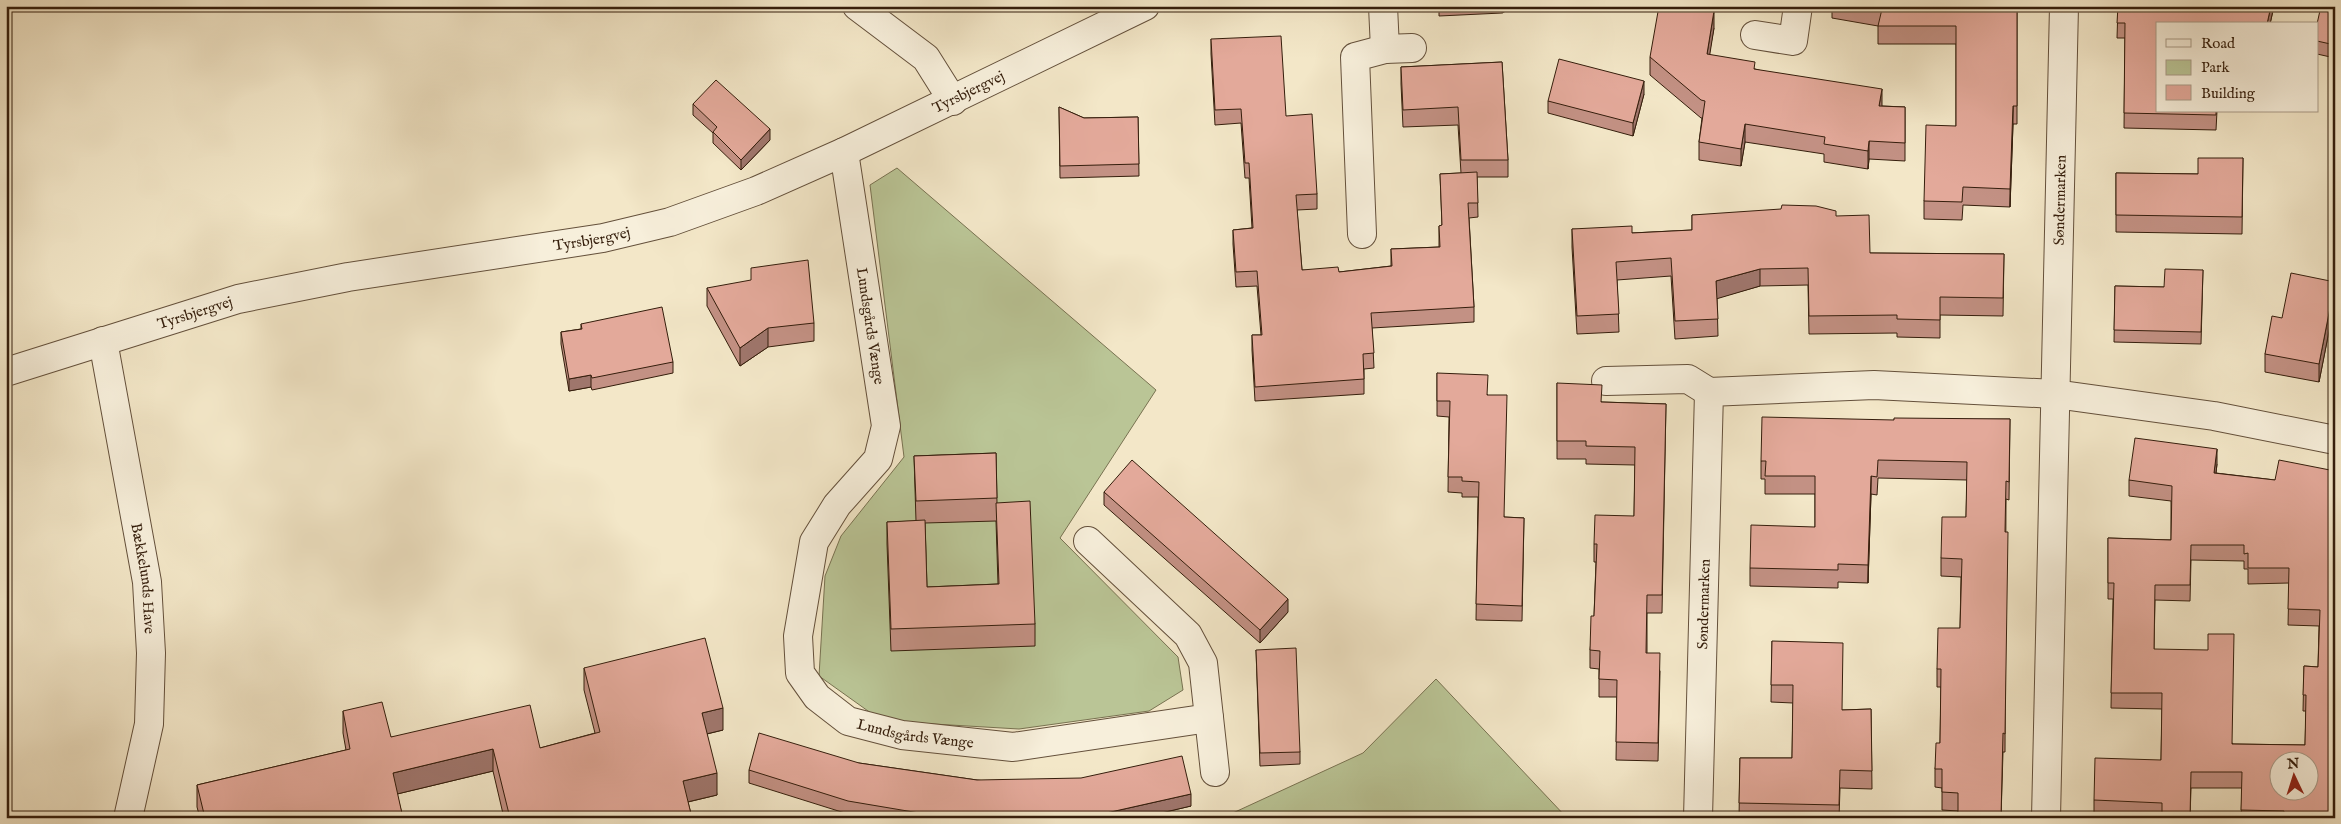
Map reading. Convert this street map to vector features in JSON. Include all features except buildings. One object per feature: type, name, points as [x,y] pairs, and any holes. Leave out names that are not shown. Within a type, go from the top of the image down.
[{"type":"street","points":[[857,6],[926,58],[952,101]]},
{"type":"street","name":"Tyrsbjergvej","points":[[6,372],[238,299],[348,277],[603,238],[670,222],[756,191],[844,152],[1146,6]]},
{"type":"street","points":[[1383,6],[1385,48]]},
{"type":"street","points":[[1755,35],[1793,41],[1798,6]]},
{"type":"street","name":"Søndermarken","points":[[2046,818],[2064,6]]},
{"type":"street","points":[[1362,234],[1355,57],[1385,48],[1412,48]]},
{"type":"street","name":"Lundsgårds Vænge","points":[[844,152],[886,426],[878,459],[837,505],[814,542],[798,636],[800,673],[817,697],[848,721],[902,735],[1013,747],[1209,718]]},
{"type":"street","name":"Bækkelunds Have","points":[[103,341],[147,582],[151,653],[148,724],[128,818]]},
{"type":"street","points":[[1606,381],[1688,379],[1709,392],[1874,385],[2055,394],[2214,416],[2335,440]]},
{"type":"street","name":"Søndermarken","points":[[1698,818],[1709,392]]},
{"type":"street","points":[[1088,540],[1188,635],[1203,663],[1215,772]]},
{"type":"green space","points":[[897,168],[1156,390],[1060,538],[1178,657],[1183,690],[1149,711],[1019,729],[882,721],[819,676],[825,576],[841,536],[904,457],[870,185]]},
{"type":"green space","points":[[1436,679],[1567,818],[1222,818],[1363,753]]}]
